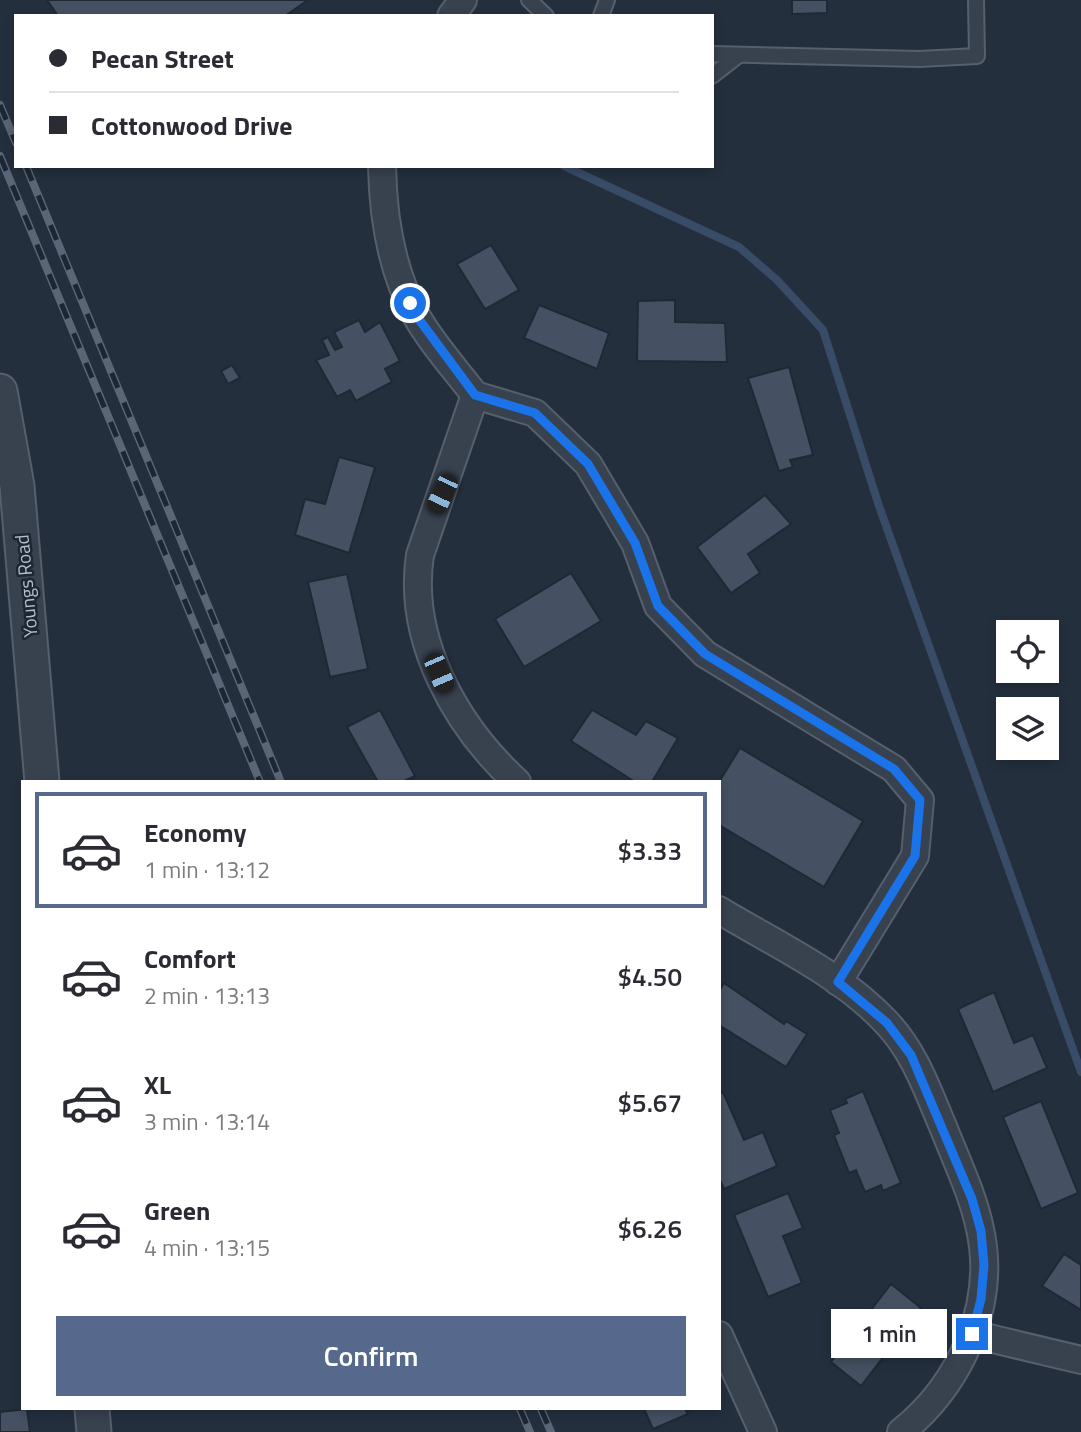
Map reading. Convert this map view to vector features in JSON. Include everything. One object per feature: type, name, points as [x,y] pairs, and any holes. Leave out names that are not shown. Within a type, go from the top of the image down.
[{"type":"street","points":[[382,168],[383,206],[390,247],[403,287],[418,318],[475,395],[535,413],[588,464],[635,543],[658,606],[705,654],[894,769],[920,800],[915,856],[838,982]]},
{"type":"street","name":"Youngs Road","points":[[0,391],[17,486],[42,780]]},
{"type":"street","points":[[475,395],[420,555],[416,577],[420,615],[429,652],[467,728],[491,758],[514,780]]},
{"type":"street","points":[[721,911],[838,982],[887,1023],[911,1055],[972,1199],[981,1231],[984,1265],[981,1299],[972,1334],[957,1367],[937,1397],[901,1432]]},
{"type":"street","points":[[972,1334],[1081,1360]]},
{"type":"street","points":[[721,1340],[762,1432]]},
{"type":"street","points":[[92,1410],[94,1432]]},
{"type":"lane","points":[[529,0],[544,14]]},
{"type":"lane","points":[[714,54],[919,59],[977,56],[976,0]]},
{"type":"lane","points":[[714,74],[739,55]]},
{"type":"building","points":[[47,0],[308,0],[288,14],[57,14]]},
{"type":"building","points":[[792,0],[827,0],[827,13],[792,14]]},
{"type":"building","points":[[491,245],[519,290],[485,309],[457,264]]},
{"type":"building","points":[[675,300],[675,322],[725,323],[727,362],[637,361],[638,301]]},
{"type":"building","points":[[539,305],[609,333],[597,369],[524,338]]},
{"type":"building","points":[[359,320],[365,332],[380,322],[400,361],[385,369],[392,382],[356,401],[350,390],[337,397],[316,360],[329,355],[322,340],[328,337],[335,350],[342,347],[334,332]]},
{"type":"building","points":[[232,365],[240,378],[228,384],[221,371]]},
{"type":"building","points":[[789,367],[813,455],[790,460],[793,467],[779,471],[748,378]]},
{"type":"building","points":[[339,457],[375,467],[349,553],[295,535],[305,499],[325,504]]},
{"type":"building","points":[[765,495],[791,524],[748,554],[760,573],[731,593],[697,547]]},
{"type":"building","points":[[571,573],[601,621],[524,667],[495,619]]},
{"type":"building","points":[[347,574],[368,669],[330,677],[308,582]]},
{"type":"building","points":[[380,710],[415,776],[406,780],[377,780],[347,727]]},
{"type":"building","points":[[592,710],[636,735],[646,721],[678,738],[653,780],[632,780],[571,741]]},
{"type":"building","points":[[740,748],[863,821],[824,887],[721,826],[720,780]]},
{"type":"building","points":[[724,983],[784,1024],[786,1021],[807,1034],[786,1067],[721,1026],[721,988]]},
{"type":"building","points":[[994,992],[1014,1043],[1033,1035],[1047,1068],[993,1092],[958,1009]]},
{"type":"building","points":[[863,1091],[901,1183],[883,1191],[881,1185],[865,1192],[856,1170],[849,1173],[834,1135],[839,1133],[830,1110],[847,1103],[845,1099]]},
{"type":"building","points":[[723,1092],[744,1140],[763,1132],[777,1166],[724,1189],[721,1182]]},
{"type":"building","points":[[1041,1101],[1078,1193],[1041,1209],[1003,1117]]},
{"type":"building","points":[[788,1193],[803,1228],[783,1236],[802,1283],[768,1297],[734,1215]]},
{"type":"building","points":[[1064,1254],[1081,1265],[1081,1310],[1042,1286]]},
{"type":"building","points":[[891,1284],[921,1308],[861,1386],[831,1362]]},
{"type":"building","points":[[27,1410],[30,1432],[0,1432],[0,1412]]},
{"type":"building","points":[[644,1410],[686,1410],[688,1414],[653,1429]]},
{"type":"waterway","points":[[568,168],[739,247],[777,280],[823,330],[879,506],[1081,1072]]},
{"type":"railway","points":[[0,105],[14,138]]},
{"type":"railway","points":[[0,156],[259,780]]},
{"type":"railway","points":[[27,168],[280,780]]},
{"type":"railway","points":[[520,1410],[530,1432]]},
{"type":"railway","points":[[541,1410],[551,1432]]},
{"type":"route","points":[[410,303],[441,351],[475,395],[535,413],[588,464],[635,543],[658,606],[705,654],[894,769],[920,800],[915,856],[838,982],[887,1023],[911,1055],[972,1199],[981,1231],[984,1265],[981,1299],[972,1334]]}]
